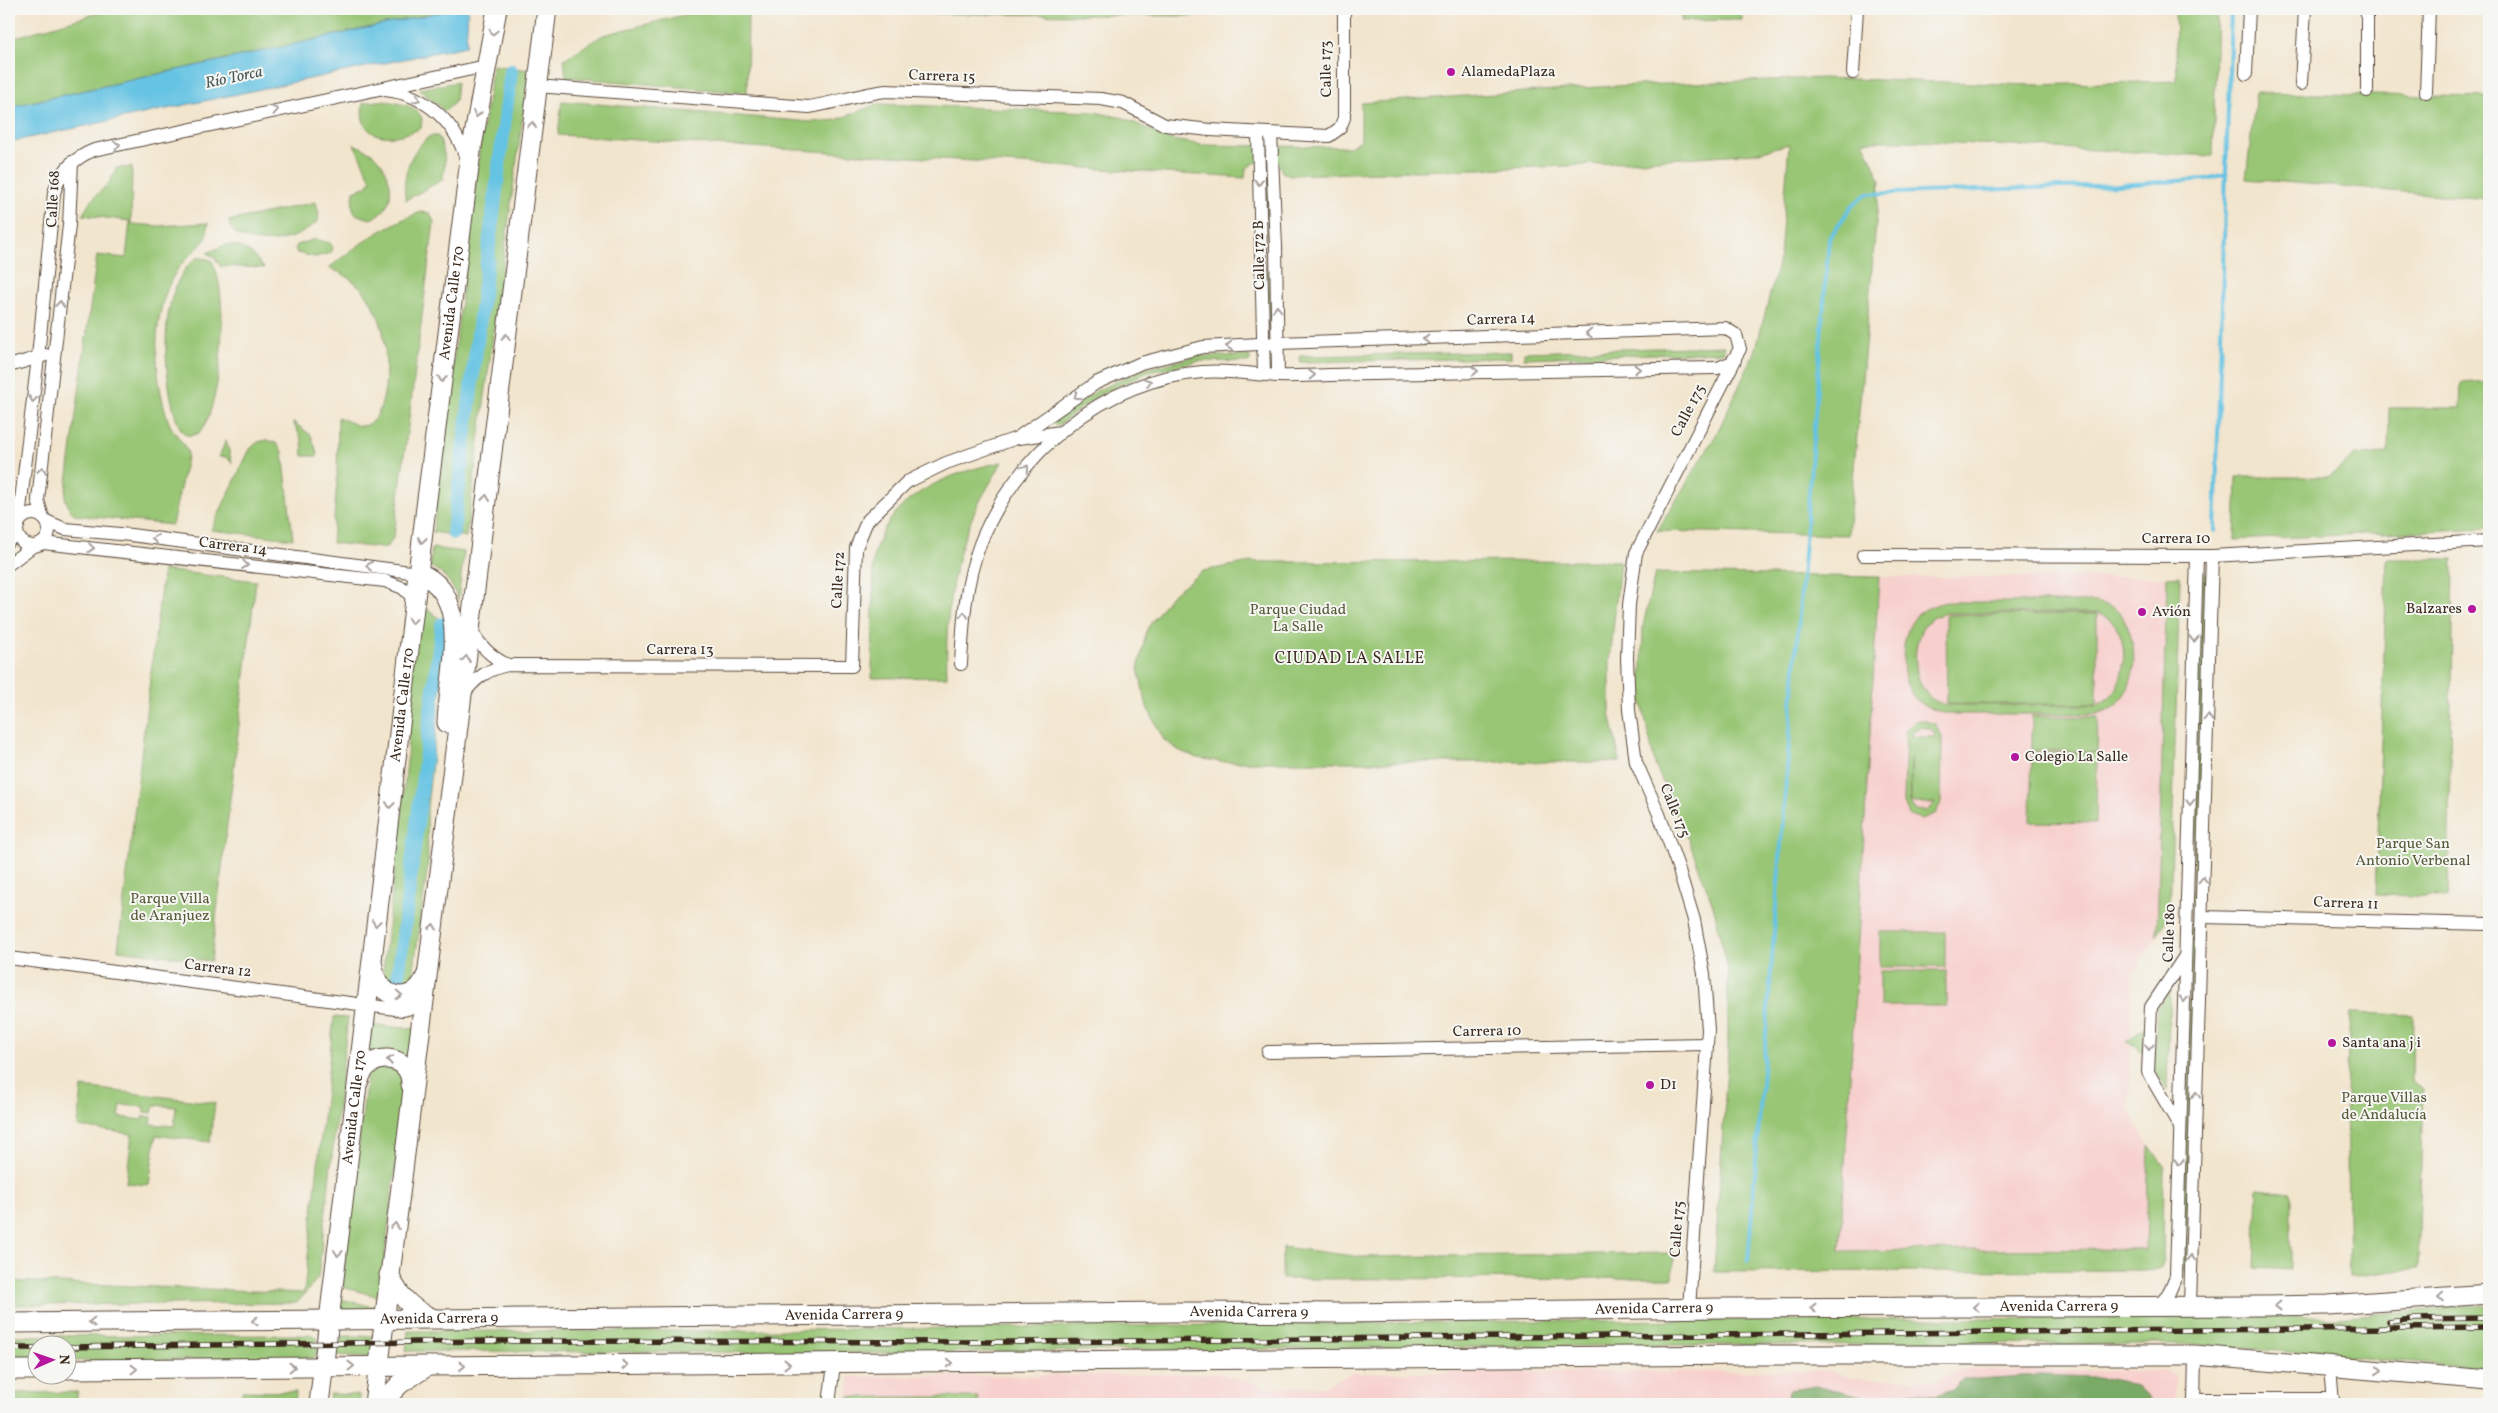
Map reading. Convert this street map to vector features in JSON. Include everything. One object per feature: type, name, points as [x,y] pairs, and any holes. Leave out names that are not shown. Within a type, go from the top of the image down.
[{"type":"main road","name":"Avenida Calle 170","points":[[319,1404],[414,599],[469,171],[497,9]]},
{"type":"main road","points":[[374,1404],[547,9]]},
{"type":"main road","points":[[418,573],[429,578],[439,587],[453,614],[454,642],[448,712],[450,774],[447,812]]},
{"type":"main road","points":[[372,956],[376,981],[390,994],[408,995],[417,991],[427,975]]},
{"type":"main road","points":[[356,1097],[364,1068],[376,1060],[384,1058],[399,1062],[405,1067],[411,1080],[411,1096]]},
{"type":"main road","points":[[389,1275],[394,1286],[408,1304],[434,1318]]},
{"type":"main road","name":"Avenida Carrera 9","points":[[9,1323],[434,1318],[2328,1305],[2489,1294]]},
{"type":"main road","points":[[78,1369],[1750,1355],[2195,1355],[2489,1380]]},
{"type":"main road","points":[[381,1404],[400,1384],[428,1366]]},
{"type":"main road","points":[[9,1370],[28,1370]]},
{"type":"street","name":"Calle 173","points":[[1340,128],[1344,118],[1344,9]]},
{"type":"street","points":[[1853,73],[1857,9]]},
{"type":"street","points":[[2246,74],[2249,9]]},
{"type":"street","points":[[2301,84],[2305,9]]},
{"type":"street","points":[[2367,9],[2367,91]]},
{"type":"street","points":[[2426,92],[2429,9]]},
{"type":"street","points":[[72,162],[94,150],[370,89],[486,66]]},
{"type":"street","name":"Carrera 15","points":[[538,86],[809,107],[834,103],[864,94],[886,91],[1101,99],[1123,103],[1165,125],[1271,134],[1329,136],[1340,128]]},
{"type":"street","points":[[370,89],[405,93],[436,111],[453,130],[460,142],[469,171]]},
{"type":"street","name":"Calle 172 B","points":[[1258,133],[1264,374]]},
{"type":"street","name":"Calle 172 B","points":[[1271,134],[1278,376]]},
{"type":"street","name":"Calle 168","points":[[44,520],[38,500],[69,225],[72,162]]},
{"type":"street","name":"Calle 168","points":[[18,526],[38,357],[54,192],[60,176],[72,162]]},
{"type":"street","name":"Carrera 14","points":[[1017,438],[1096,383],[1141,363],[1203,347],[1725,328],[1736,335],[1740,349]]},
{"type":"street","points":[[961,664],[964,603],[980,544],[1008,490],[1047,444],[1061,432],[1095,406],[1150,380],[1202,372],[1278,376],[1718,368],[1732,362],[1740,349]]},
{"type":"street","name":"Calle 175","points":[[1689,1309],[1707,1044],[1704,974],[1694,920],[1659,814],[1636,762],[1629,710],[1627,649],[1629,604],[1636,553],[1740,349]]},
{"type":"street","points":[[9,366],[55,352]]},
{"type":"street","points":[[1017,438],[1061,432]]},
{"type":"street","name":"Calle 172","points":[[852,666],[856,548],[867,521],[907,482],[926,471],[1017,438]]},
{"type":"street","points":[[9,541],[20,521],[28,515],[44,520],[49,531],[38,544],[9,564]]},
{"type":"street","name":"Carrera 14","points":[[44,520],[65,529],[418,573]]},
{"type":"street","points":[[18,526],[21,541],[38,544]]},
{"type":"street","name":"Carrera 10","points":[[1863,555],[2212,556],[2489,541]]},
{"type":"street","name":"Carrera 14","points":[[38,544],[385,582],[402,588],[414,599]]},
{"type":"street","name":"Calle 180","points":[[2158,1306],[2168,1295],[2176,1276],[2197,556]]},
{"type":"street","name":"Calle 180","points":[[2190,1306],[2212,556]]},
{"type":"street","name":"Carrera 13","points":[[470,627],[482,647],[493,658],[508,664]]},
{"type":"street","name":"Carrera 13","points":[[462,697],[478,676],[508,664],[852,666]]},
{"type":"street","name":"Carrera 11","points":[[2202,916],[2489,924]]},
{"type":"street","points":[[2180,1128],[2148,1072],[2150,1007],[2185,956]]},
{"type":"street","name":"Carrera 12","points":[[9,958],[402,1010],[423,1005]]},
{"type":"street","name":"Carrera 10","points":[[1268,1052],[1707,1044]]},
{"type":"street","points":[[2195,1355],[2194,1402],[2333,1401],[2330,1366]]},
{"type":"street","points":[[829,1404],[834,1364]]},
{"type":"shaded area","name":"Colegio La Salle","points":[[1879,577],[2167,577],[2157,936],[2132,975],[2129,1109],[2149,1146],[2146,1250],[1840,1251]]},
{"type":"shaded area","points":[[1960,1370],[2164,1371],[2175,1376],[2175,1404],[848,1404],[850,1377],[1221,1374],[1269,1388],[1323,1386],[1352,1373],[1830,1371],[1854,1379],[1937,1380]]},
{"type":"shaded area","points":[[817,1401],[817,1404],[494,1404]]},
{"type":"green space","points":[[112,9],[453,9],[9,107],[9,39]]},
{"type":"green space","points":[[708,9],[775,9],[775,11],[748,11],[747,93],[566,77],[564,59],[603,35]]},
{"type":"green space","points":[[870,9],[1240,9],[1211,15],[1188,16],[870,13]]},
{"type":"green space","points":[[1681,9],[1741,9],[1742,20],[1681,21]]},
{"type":"green space","points":[[2175,9],[2217,9],[2213,156],[1917,141],[1863,141],[1880,179],[1848,535],[1657,531],[1716,435],[1755,352],[1780,256],[1789,144],[1755,153],[1569,166],[1290,175],[1282,172],[1276,162],[1266,159],[1256,162],[1246,169],[1245,178],[558,135],[562,101],[811,122],[836,120],[878,104],[1094,112],[1124,118],[1172,140],[1203,145],[1350,147],[1361,140],[1361,103],[1614,86],[1822,78],[2033,85],[2177,81]]},
{"type":"green space","points":[[493,65],[529,70],[466,537],[433,532],[479,153]]},
{"type":"green space","points":[[457,82],[455,102],[445,111],[419,89]]},
{"type":"green space","points":[[2256,93],[2489,97],[2489,199],[2246,179]]},
{"type":"green space","points":[[377,101],[403,104],[415,110],[422,119],[421,128],[400,135],[389,136],[371,132],[365,126],[362,116],[363,103]]},
{"type":"green space","points":[[430,136],[438,136],[442,147],[445,163],[442,180],[406,200],[406,173],[412,156]]},
{"type":"green space","points":[[354,144],[377,158],[383,165],[390,183],[389,200],[385,208],[379,215],[370,219],[355,214],[352,205],[354,191],[367,186],[371,180]]},
{"type":"green space","points":[[132,167],[131,224],[159,226],[208,223],[206,239],[180,266],[168,287],[158,324],[157,363],[163,402],[170,425],[188,453],[172,525],[76,515],[70,510],[65,498],[97,255],[126,258],[130,221],[83,215],[90,202],[110,181],[116,168]]},
{"type":"green space","points":[[1266,174],[1270,174],[1273,326],[1269,326]]},
{"type":"green space","points":[[316,202],[319,214],[318,221],[302,233],[283,240],[263,241],[244,238],[230,227],[229,221]]},
{"type":"green space","points":[[421,212],[430,213],[434,222],[394,536],[388,546],[382,548],[332,543],[337,481],[338,417],[359,426],[370,423],[377,415],[385,388],[386,356],[383,332],[372,303],[354,282],[329,268],[373,236]]},
{"type":"green space","points":[[315,239],[330,243],[333,248],[331,253],[315,257],[297,253],[295,249],[297,245]]},
{"type":"green space","points":[[225,245],[243,248],[256,258],[264,268],[220,266],[215,258],[207,253]]},
{"type":"green space","points":[[198,257],[211,260],[217,274],[221,295],[221,348],[214,400],[207,420],[199,433],[190,436],[182,431],[175,415],[169,386],[166,346],[170,304],[176,285],[185,269]]},
{"type":"green space","points":[[1724,346],[1724,352],[1524,358],[1524,352]]},
{"type":"green space","points":[[1511,352],[1511,358],[1300,362],[1300,356]]},
{"type":"green space","points":[[1198,356],[1250,356],[1250,362],[1199,361],[1146,373],[1099,395],[1057,426],[1053,422],[1096,391],[1145,369]]},
{"type":"green space","points":[[2489,381],[2489,528],[2235,540],[2237,477],[2329,477],[2355,455],[2388,454],[2389,408],[2460,408],[2461,383]]},
{"type":"green space","points":[[293,422],[311,435],[318,456],[303,456],[302,440]]},
{"type":"green space","points":[[226,440],[232,463],[226,457],[219,457]]},
{"type":"green space","points":[[267,440],[276,443],[283,452],[293,539],[211,530],[250,449],[258,442]]},
{"type":"green space","points":[[1002,462],[982,497],[967,529],[955,571],[947,634],[947,677],[872,678],[873,560],[881,534],[892,517],[923,490],[942,480]]},
{"type":"green space","points":[[432,548],[464,552],[458,600],[448,580],[430,566]]},
{"type":"green space","name":"Parque San Antonio Verbenal","points":[[2387,559],[2453,559],[2448,897],[2376,895]]},
{"type":"green space","name":"Parque Ciudad La Salle","points":[[1620,561],[1610,662],[1610,712],[1620,762],[1221,762],[1198,758],[1180,751],[1164,740],[1147,707],[1138,669],[1147,629],[1171,595],[1203,571],[1251,562]]},
{"type":"green space","name":"Parque Villa de Aranjuez","points":[[163,570],[256,581],[211,961],[118,950]]},
{"type":"green space","points":[[1655,573],[1879,577],[1840,1251],[2146,1249],[2149,1146],[2164,1166],[2163,1261],[2160,1268],[2154,1270],[1714,1272],[1728,1050],[1728,970],[1713,905],[1690,844],[1655,765],[1641,698],[1643,626]]},
{"type":"green space","points":[[2202,573],[2207,573],[2186,1271],[2181,1271]]},
{"type":"green space","points":[[2180,576],[2170,913],[2157,936],[2167,577]]},
{"type":"green space","points":[[1946,602],[2097,602],[2111,607],[2123,619],[2133,645],[2134,660],[2128,688],[2112,708],[2097,714],[1946,714],[1929,708],[1915,698],[1906,682],[1903,660],[1904,649],[1909,628],[1916,616],[1932,606]],"holes":[[[1947,613],[2097,613],[2108,618],[2115,625],[2120,634],[2124,656],[2123,668],[2116,689],[2109,698],[2097,705],[1946,705],[1932,699],[1925,692],[1920,682],[1917,671],[1916,646],[1919,635],[1932,618]]]},
{"type":"green space","points":[[419,606],[431,611],[439,619],[446,636],[446,643],[427,807],[428,864],[413,975],[407,985],[396,990],[384,977],[383,970],[407,762],[410,678]]},
{"type":"green space","points":[[2097,614],[2097,704],[1947,704],[1946,615]]},
{"type":"green space","points":[[2032,716],[2098,717],[2097,752],[2032,750]]},
{"type":"green space","points":[[1922,720],[1935,724],[1942,737],[1941,803],[1935,814],[1922,819],[1909,815],[1904,803],[1906,730],[1915,721]],"holes":[[[1922,727],[1931,729],[1936,737],[1911,737],[1914,730]],[[1911,756],[1911,803],[1935,803],[1927,811],[1915,810],[1910,803]]]},
{"type":"green space","points":[[2032,752],[2097,753],[2096,823],[2030,822]]},
{"type":"green space","points":[[1880,932],[1945,932],[1945,967],[1880,967]]},
{"type":"green space","points":[[1880,971],[1946,971],[1946,1006],[1880,1006]]},
{"type":"green space","points":[[2170,989],[2167,1090],[2154,1070],[2157,1008]]},
{"type":"green space","name":"Parque Villas de Andalucía","points":[[2350,1013],[2413,1015],[2412,1080],[2423,1089],[2418,1268],[2349,1277],[2346,1092]]},
{"type":"green space","points":[[334,1017],[348,1018],[318,1278],[297,1303],[9,1305],[9,1281],[304,1293]]},
{"type":"green space","points":[[371,1025],[415,1029],[411,1059],[390,1050],[367,1054]]},
{"type":"green space","points":[[2144,1028],[2144,1054],[2136,1046],[2126,1042]]},
{"type":"green space","points":[[377,1066],[402,1071],[403,1101],[380,1297],[342,1287],[367,1075]]},
{"type":"green space","points":[[82,1087],[215,1103],[210,1142],[156,1135],[149,1185],[126,1183],[132,1134],[78,1127]],"holes":[[[121,1105],[144,1107],[144,1112],[152,1113],[154,1105],[176,1107],[174,1126],[151,1124],[152,1117],[144,1116],[143,1120],[119,1117]]]},
{"type":"green space","points":[[2258,1189],[2291,1193],[2291,1270],[2255,1268]]},
{"type":"green space","points":[[1282,1247],[1362,1257],[1674,1253],[1673,1278],[1282,1279]]},
{"type":"green space","points":[[340,1299],[379,1308],[378,1311],[339,1311]]},
{"type":"green space","points":[[2489,1305],[2489,1368],[2193,1344],[1689,1345],[872,1353],[406,1351],[408,1331],[696,1331],[1545,1321],[2336,1317]]},
{"type":"green space","points":[[313,1335],[318,1338],[317,1355],[314,1358],[78,1361],[78,1336],[28,1336],[28,1362],[9,1362],[9,1336]]},
{"type":"green space","points":[[339,1336],[374,1336],[371,1355],[366,1357],[337,1355]]},
{"type":"green space","points":[[2039,1375],[2092,1377],[2137,1385],[2148,1396],[2152,1404],[1784,1404],[1790,1390],[1816,1386],[1873,1400],[1911,1392],[1936,1394],[1952,1389],[1963,1380]]},
{"type":"green space","points":[[242,1391],[296,1392],[295,1404],[242,1404]]},
{"type":"green space","points":[[78,1392],[74,1404],[9,1404],[9,1393]]},
{"type":"green space","points":[[330,1394],[359,1395],[359,1404],[329,1404]]},
{"type":"green space","points":[[848,1397],[978,1397],[978,1404],[848,1404]]},
{"type":"green space","points":[[1398,1399],[1398,1404],[1226,1404],[1226,1400]]},
{"type":"water","name":"Río Torca","points":[[453,9],[468,9],[466,46],[9,142],[9,107]]},
{"type":"waterway","points":[[2215,531],[2231,9]]},
{"type":"waterway","points":[[453,533],[511,71]]},
{"type":"waterway","points":[[1748,1261],[1829,238],[1852,206],[1866,194],[2118,185],[2206,179],[2226,174]]},
{"type":"waterway","points":[[397,985],[442,624]]},
{"type":"railway","points":[[2389,1322],[2412,1319],[2489,1318]]},
{"type":"railway","points":[[78,1347],[487,1341],[1028,1342],[2489,1327]]},
{"type":"railway","points":[[9,1348],[28,1348]]},
{"type":"place","name":"AlamedaPlaza","points":[[1451,72]]},
{"type":"place","name":"Balzares","points":[[2472,609]]},
{"type":"place","name":"Avión","points":[[2142,612]]},
{"type":"place","name":"Colegio La Salle","points":[[2015,757]]},
{"type":"place","name":"Santa ana j i","points":[[2332,1043]]},
{"type":"place","name":"D1","points":[[1650,1085]]},
{"type":"district","name":"CIUDAD LA SALLE","points":[[1350,659]]}]
